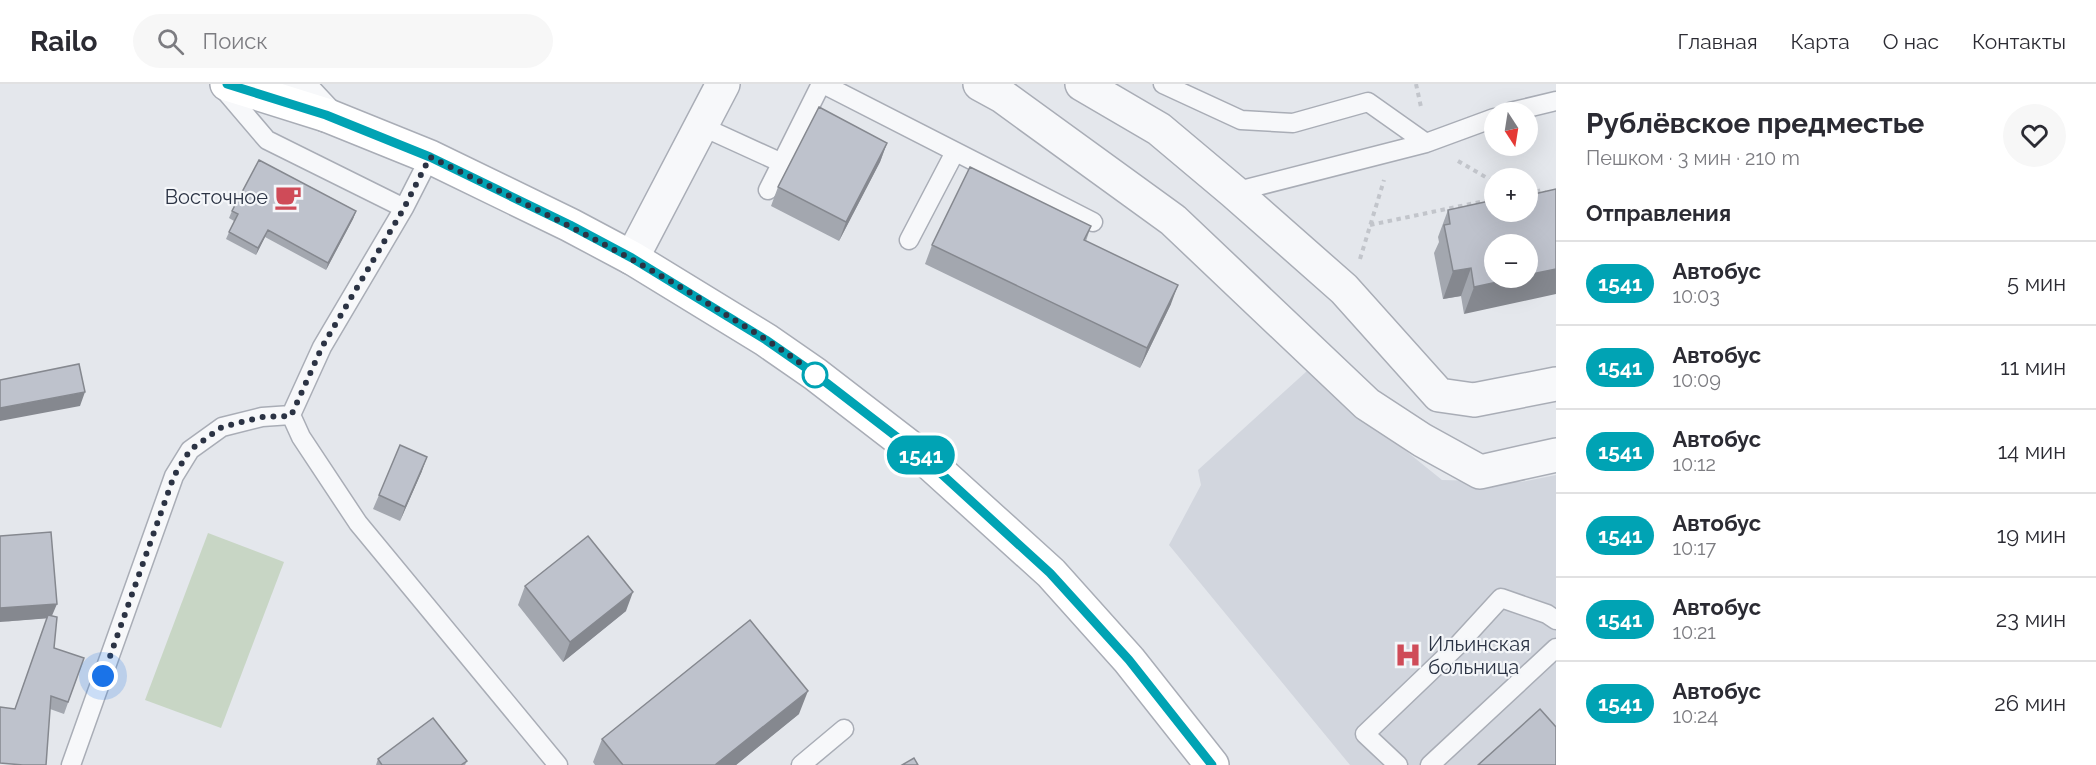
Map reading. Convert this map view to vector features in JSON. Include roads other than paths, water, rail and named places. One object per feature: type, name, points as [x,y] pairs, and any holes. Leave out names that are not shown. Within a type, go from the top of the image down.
[{"type":"street","points":[[227,84],[326,115],[430,157],[632,258],[766,340],[815,374],[924,458],[1050,573],[1129,660],[1212,765]]},
{"type":"street","points":[[297,84],[326,115]]},
{"type":"street","points":[[632,258],[723,84]]},
{"type":"street","points":[[980,84],[1002,96],[1173,220],[1367,404],[1422,440],[1480,472],[1556,454]]},
{"type":"street","points":[[1083,84],[1159,129],[1234,192],[1349,294],[1439,395],[1474,400],[1556,384]]},
{"type":"street","points":[[1422,440],[1439,395]]},
{"type":"lane","points":[[219,84],[267,140],[404,208]]},
{"type":"lane","points":[[768,190],[822,84],[1093,222]]},
{"type":"lane","points":[[1163,84],[1241,120],[1293,123],[1368,102],[1426,143]]},
{"type":"lane","points":[[1538,105],[1556,101]]},
{"type":"lane","points":[[1234,192],[1426,143],[1484,122]]},
{"type":"lane","points":[[701,126],[782,163]]},
{"type":"lane","points":[[909,240],[955,152]]},
{"type":"lane","points":[[430,157],[404,208],[322,347],[291,416],[301,437],[358,523],[558,765]]},
{"type":"lane","points":[[71,765],[174,476],[190,450],[222,427],[262,417],[291,416]]},
{"type":"lane","points":[[1398,765],[1365,734],[1457,646],[1501,598],[1547,614],[1556,620]]},
{"type":"lane","points":[[1430,765],[1556,648]]},
{"type":"lane","points":[[801,765],[844,729]]},
{"type":"place","name":"Восточное","points":[[288,197]]},
{"type":"place","name":"Ильинская больница","points":[[1408,655]]}]
